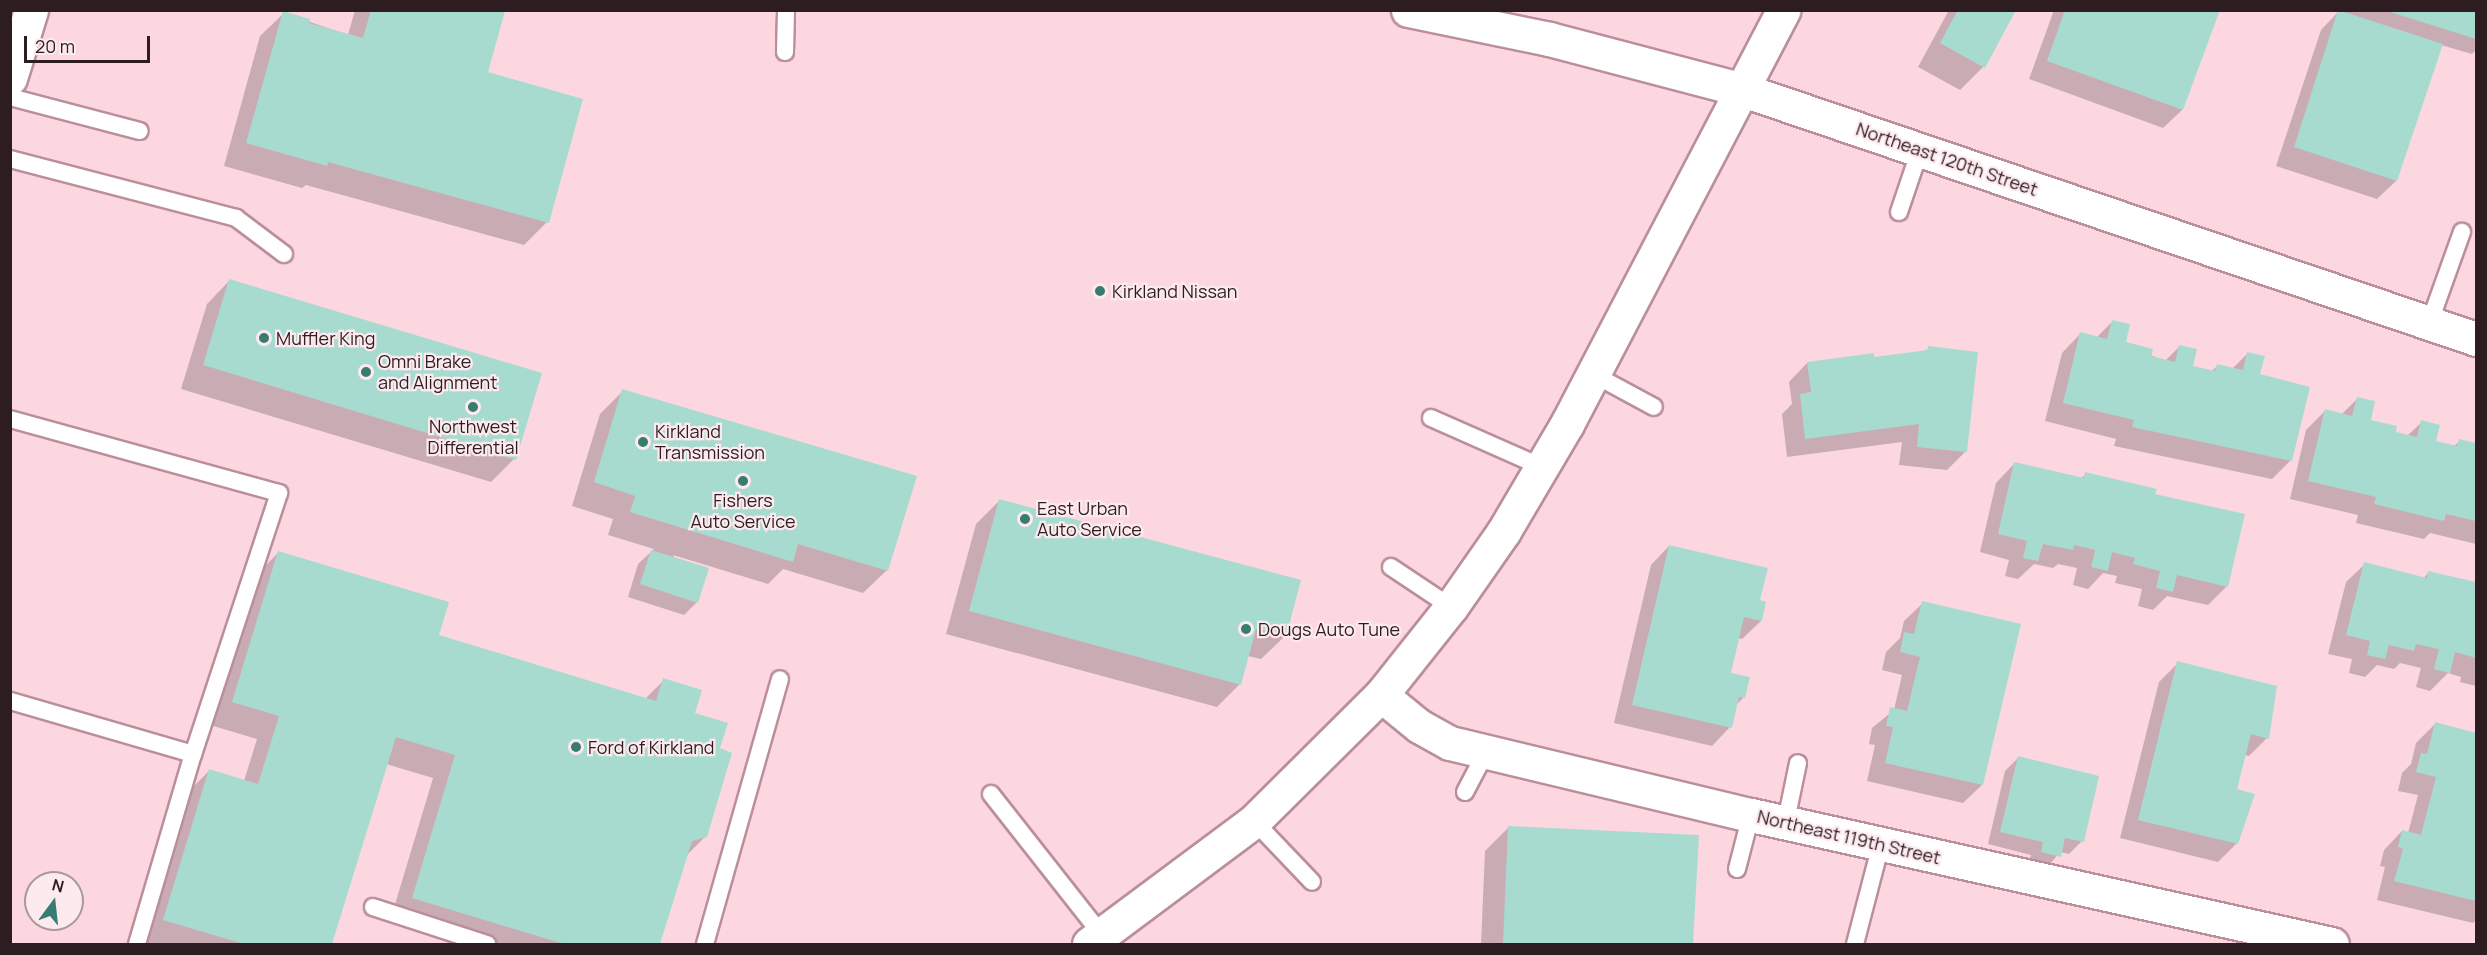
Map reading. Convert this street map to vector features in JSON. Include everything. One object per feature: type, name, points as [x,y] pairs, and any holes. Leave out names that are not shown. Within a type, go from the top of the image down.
[{"type":"street","name":"Northeast 120th Street","points":[[1408,10],[1550,39],[1743,90],[2476,339]]},
{"type":"street","points":[[1096,940],[1254,821],[1380,695],[1451,607],[1542,467],[1743,90],[1783,10]]},
{"type":"street","points":[[10,78],[22,23]]},
{"type":"street","name":"Northeast 119th Street","points":[[1380,695],[1419,726],[1450,743],[1750,815],[1786,821],[2332,945]]},
{"type":"lane","points":[[785,52],[786,10]]},
{"type":"lane","points":[[10,97],[140,131]]},
{"type":"lane","points":[[1899,212],[1920,150]]},
{"type":"lane","points":[[10,159],[236,218],[284,254]]},
{"type":"lane","points":[[2429,324],[2462,232]]},
{"type":"lane","points":[[1593,374],[1654,406]]},
{"type":"lane","points":[[1431,417],[1542,467]]},
{"type":"lane","points":[[10,419],[279,493],[193,754],[137,945]]},
{"type":"lane","points":[[1391,567],[1451,607]]},
{"type":"lane","points":[[705,945],[780,679]]},
{"type":"lane","points":[[10,701],[193,754]]},
{"type":"lane","points":[[1465,792],[1486,752]]},
{"type":"lane","points":[[1786,821],[1798,763]]},
{"type":"lane","points":[[991,794],[1096,940]]},
{"type":"lane","points":[[1737,869],[1750,815]]},
{"type":"lane","points":[[1254,821],[1312,882]]},
{"type":"lane","points":[[1855,945],[1881,844]]},
{"type":"lane","points":[[373,907],[487,945]]},
{"type":"building","points":[[371,10],[505,11],[488,72],[583,99],[549,223],[328,162],[327,166],[246,143],[283,11],[310,19],[309,23],[363,38]]},
{"type":"building","points":[[1958,10],[2016,10],[1985,68],[1940,43]]},
{"type":"building","points":[[2065,10],[2220,10],[2183,110],[2047,61]]},
{"type":"building","points":[[2338,10],[2443,44],[2397,181],[2294,147]]},
{"type":"building","points":[[2387,10],[2476,10],[2476,39],[2387,11]]},
{"type":"building","points":[[229,279],[542,373],[516,460],[203,365]]},
{"type":"building","points":[[2112,320],[2130,324],[2126,342],[2153,349],[2151,356],[2175,362],[2179,345],[2197,349],[2193,366],[2215,371],[2217,364],[2243,370],[2247,352],[2265,356],[2260,374],[2310,387],[2292,461],[2132,427],[2134,420],[2063,403],[2080,332],[2107,339]]},
{"type":"building","points":[[1928,346],[1978,352],[1967,452],[1917,447],[1919,424],[1805,439],[1800,394],[1811,392],[1807,362],[1874,353],[1874,357],[1928,350]]},
{"type":"building","points":[[622,389],[917,476],[888,571],[798,544],[793,562],[630,512],[635,496],[594,482]]},
{"type":"building","points":[[2357,397],[2375,401],[2371,420],[2397,426],[2396,432],[2417,437],[2421,420],[2440,425],[2436,441],[2457,446],[2459,439],[2476,443],[2476,521],[2446,514],[2444,521],[2374,504],[2376,497],[2308,481],[2325,409],[2352,416]]},
{"type":"building","points":[[2014,462],[2084,478],[2085,472],[2157,489],[2155,494],[2245,514],[2228,587],[2177,575],[2173,592],[2156,588],[2160,571],[2133,564],[2135,558],[2112,552],[2108,571],[2091,567],[2095,550],[2074,545],[2073,550],[2043,544],[2038,561],[2023,558],[2027,541],[1998,534]]},
{"type":"building","points":[[999,499],[1301,580],[1286,637],[1256,629],[1241,685],[969,611]]},
{"type":"building","points":[[1669,545],[1768,568],[1760,600],[1766,602],[1762,621],[1744,617],[1731,673],[1750,677],[1745,698],[1739,697],[1732,728],[1632,705]]},
{"type":"building","points":[[651,550],[709,568],[698,603],[640,584]]},
{"type":"building","name":"Ford of Kirkland","points":[[278,551],[449,602],[439,635],[656,701],[663,678],[702,690],[695,713],[728,723],[720,748],[732,753],[707,837],[692,841],[660,944],[564,944],[412,898],[455,755],[396,737],[332,944],[244,944],[163,920],[209,769],[258,784],[279,716],[232,702]]},
{"type":"building","points":[[2364,562],[2427,578],[2428,571],[2476,582],[2476,658],[2455,652],[2450,673],[2434,669],[2439,649],[2416,644],[2414,651],[2389,645],[2385,659],[2367,655],[2370,641],[2346,635]]},
{"type":"building","points":[[1922,601],[2021,624],[1983,785],[1885,763],[1893,727],[1886,726],[1890,707],[1907,711],[1920,657],[1900,652],[1904,632],[1914,634]]},
{"type":"building","points":[[2177,661],[2277,686],[2269,739],[2251,734],[2237,789],[2255,794],[2238,844],[2138,820]]},
{"type":"building","points":[[2435,722],[2476,733],[2476,901],[2394,881],[2403,849],[2398,847],[2402,830],[2421,835],[2436,777],[2416,772],[2421,753],[2427,754]]},
{"type":"building","points":[[2018,756],[2099,776],[2084,842],[2065,838],[2061,857],[2041,852],[2043,842],[2000,832]]},
{"type":"building","points":[[1508,826],[1699,835],[1693,944],[1503,944]]},
{"type":"place","name":"Kirkland Nissan","points":[[1100,291]]},
{"type":"place","name":"Muffler King","points":[[264,338]]},
{"type":"place","name":"Omni Brake and Alignment","points":[[366,372]]},
{"type":"place","name":"Northwest Differential","points":[[473,407]]},
{"type":"place","name":"Kirkland Transmission","points":[[643,442]]},
{"type":"place","name":"Fishers Auto Service","points":[[743,481]]},
{"type":"place","name":"East Urban Auto Service","points":[[1025,519]]},
{"type":"place","name":"Dougs Auto Tune","points":[[1246,629]]},
{"type":"place","name":"Ford of Kirkland","points":[[576,747]]}]
